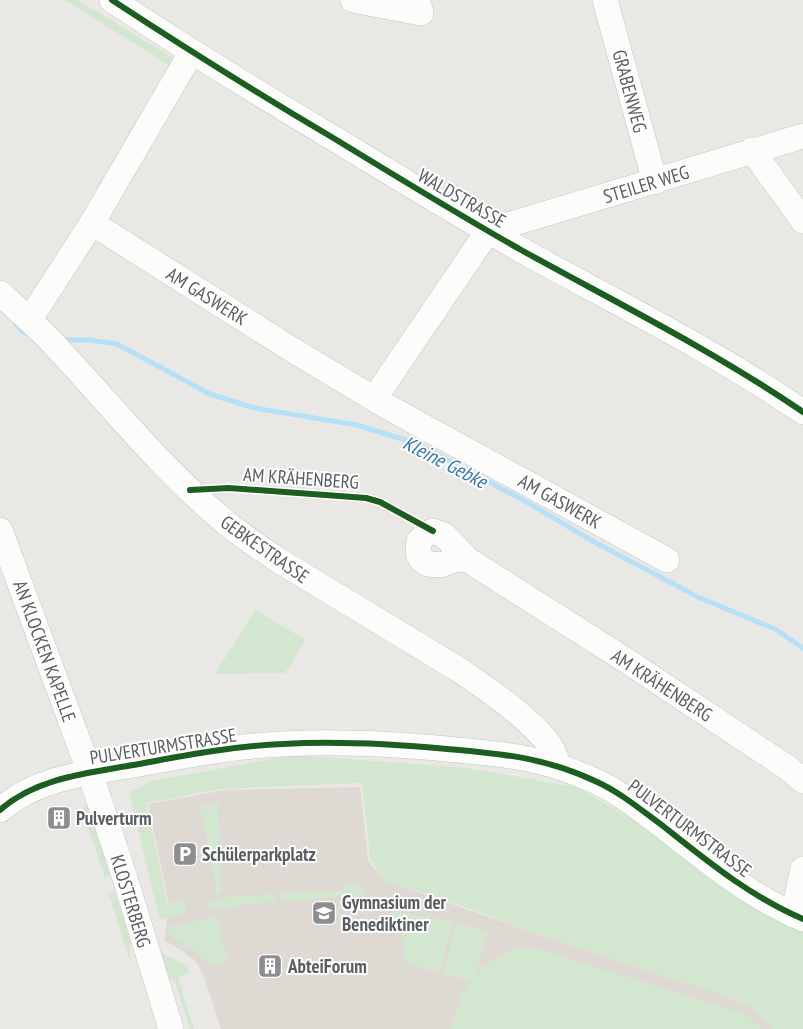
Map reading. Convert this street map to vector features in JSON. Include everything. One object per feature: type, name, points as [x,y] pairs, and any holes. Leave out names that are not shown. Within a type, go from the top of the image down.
[{"type":"street","name":"WALDSTRASSE","points":[[112,0],[191,52],[488,231],[764,385],[803,412]]},
{"type":"street","points":[[353,0],[421,14],[417,0]]},
{"type":"street","name":"GRABENWEG","points":[[605,0],[655,182]]},
{"type":"street","points":[[30,320],[92,224],[191,52]]},
{"type":"street","name":"STEILER WEG","points":[[488,231],[803,136]]},
{"type":"street","points":[[752,150],[802,219]]},
{"type":"street","name":"AM GASWERK","points":[[92,224],[374,399],[667,560]]},
{"type":"street","points":[[374,399],[488,231]]},
{"type":"street","name":"GEBKESTRASSE","points":[[0,293],[30,320],[150,450],[218,516],[278,560],[382,625],[461,671],[485,688],[508,706],[549,744],[558,766]]},
{"type":"street","name":"AN KLOCKEN KAPELLE","points":[[0,530],[90,773]]},
{"type":"street","name":"AM KRÄHENBERG","points":[[468,560],[627,661],[788,768],[803,781]]},
{"type":"street","name":"PULVERTURMSTRASSE","points":[[0,810],[18,797],[43,785],[90,773],[208,752],[303,743],[418,747],[496,753],[523,757],[558,766],[594,780],[618,794],[732,879],[759,897],[798,917]]},
{"type":"street","name":"KLOSTERBERG","points":[[90,773],[125,878],[171,1029]]},
{"type":"street","points":[[798,917],[803,869]]},
{"type":"shaded area","name":"Gymnasium der Benediktiner","points":[[360,787],[368,860],[383,880],[723,995],[753,1008],[772,1029],[221,1029],[203,974],[196,962],[164,940],[169,904],[148,804],[225,790]]},
{"type":"green space","points":[[65,0],[78,0],[173,58],[177,63],[132,145],[124,140],[170,66]]},
{"type":"green space","points":[[255,610],[306,640],[285,673],[215,674]]},
{"type":"green space","points":[[295,755],[466,768],[576,787],[677,845],[803,929],[803,1029],[772,1029],[753,1008],[723,995],[383,880],[370,858],[362,783],[219,789],[146,803],[168,905],[185,900],[187,910],[185,913],[160,920],[129,793],[152,781]]},
{"type":"green space","points":[[218,802],[221,892],[217,894],[200,806]]},
{"type":"green space","points":[[86,805],[111,875],[105,877],[83,812],[83,808]]},
{"type":"green space","points":[[346,884],[359,884],[363,886],[364,896],[281,902],[280,893],[341,891]]},
{"type":"green space","points":[[115,892],[131,943],[129,959],[109,894]]},
{"type":"green space","points":[[275,894],[275,901],[208,910],[208,903],[231,896]]},
{"type":"green space","points":[[395,911],[453,921],[439,973],[404,962],[404,943],[397,928],[388,919]]},
{"type":"green space","points":[[217,916],[228,962],[209,966],[198,953],[168,934],[169,927]]},
{"type":"green space","points":[[457,923],[488,932],[475,977],[484,966],[513,949],[537,949],[746,1014],[762,1029],[450,1029],[463,991],[471,981],[443,973]]},
{"type":"green space","points":[[157,950],[187,966],[190,973],[178,977],[194,1029],[190,1029],[174,979],[162,982]]},
{"type":"waterway","name":"Kleine Gebke","points":[[16,324],[23,332],[31,335]]},
{"type":"waterway","name":"Kleine Gebke","points":[[65,340],[89,340],[117,344],[210,394],[254,408],[357,425],[418,444],[523,500],[596,543],[698,597],[775,629],[803,648]]},
{"type":"cycle path","points":[[112,0],[250,88],[452,210],[735,368],[803,412]]},
{"type":"cycle path","points":[[190,490],[229,488],[366,498],[380,502],[433,531]]},
{"type":"cycle path","points":[[0,810],[14,799],[63,778],[226,749],[264,745],[324,743],[427,747],[505,755],[558,767],[604,785],[630,802],[747,889],[803,919]]},
{"type":"place","name":"Pulverturm","points":[[59,818]]},
{"type":"place","name":"Schülerparkplatz","points":[[185,854]]},
{"type":"place","name":"Gymnasium der Benediktiner","points":[[324,913]]},
{"type":"place","name":"AbteiForum","points":[[270,966]]}]
